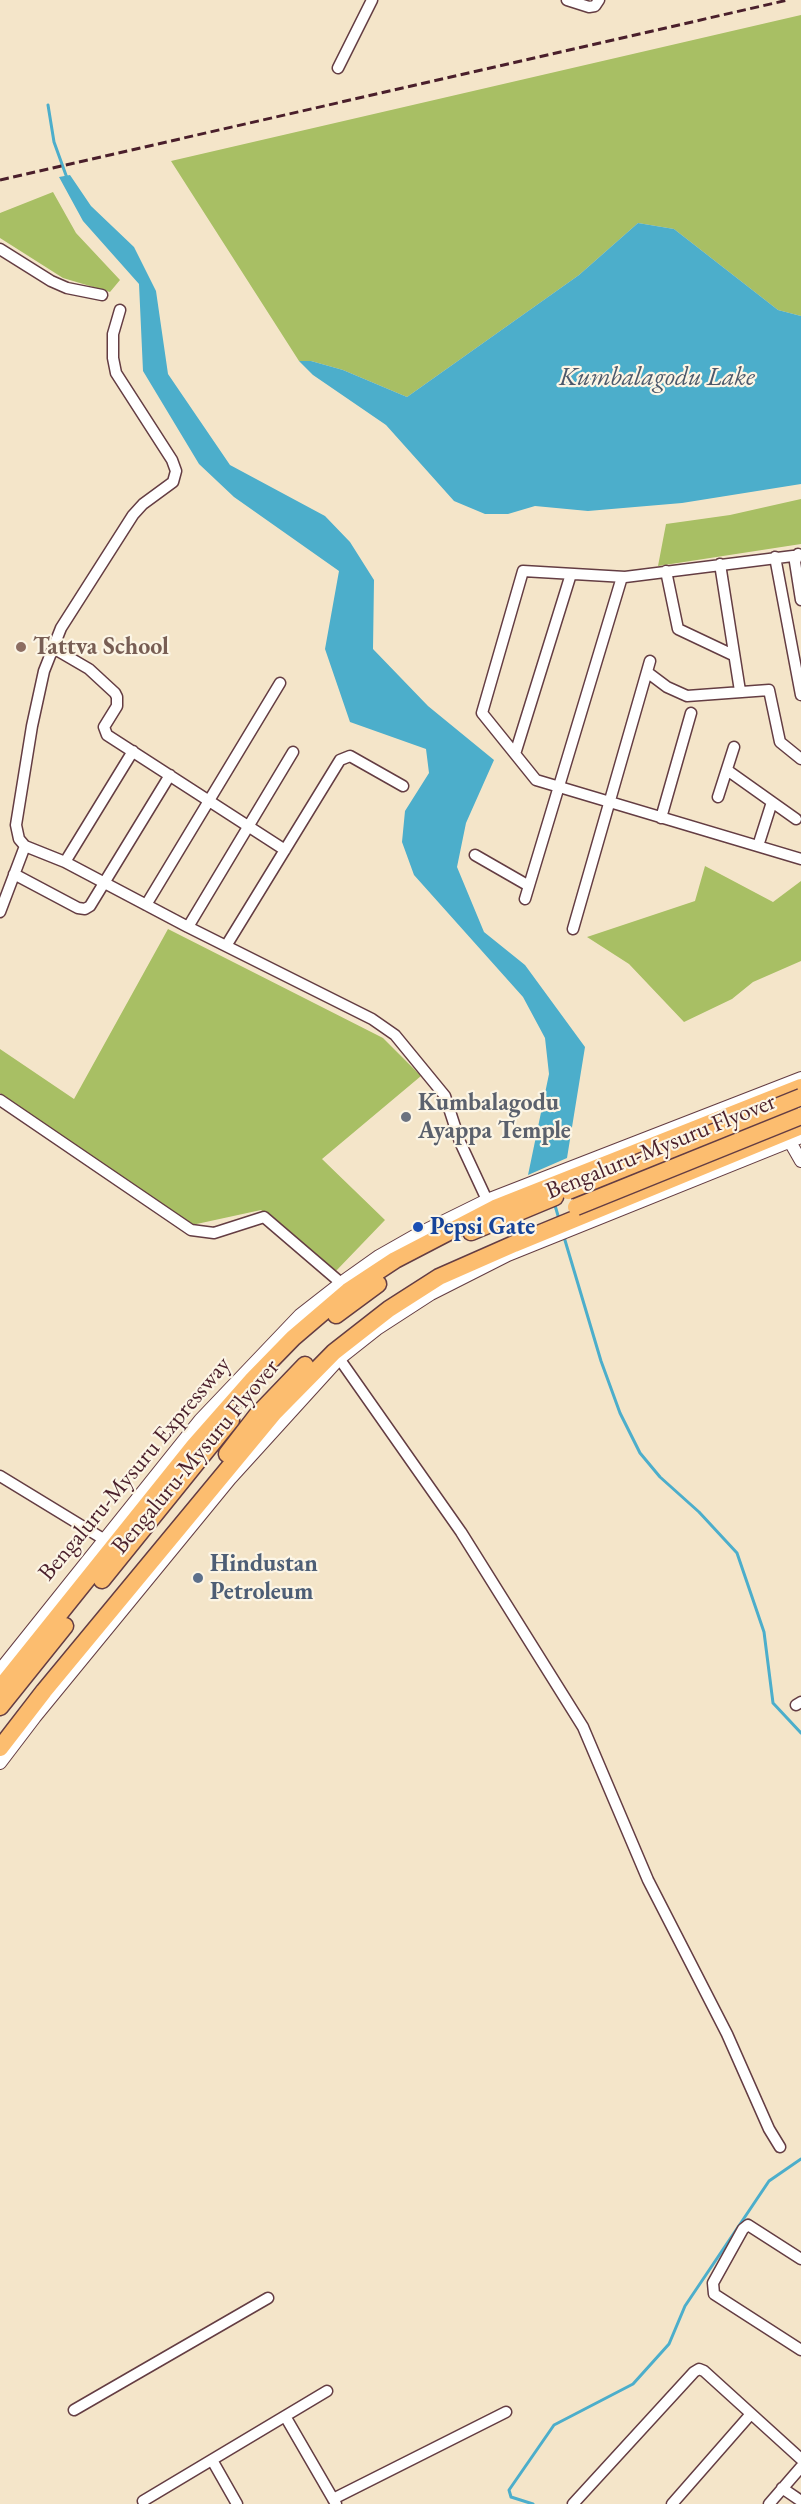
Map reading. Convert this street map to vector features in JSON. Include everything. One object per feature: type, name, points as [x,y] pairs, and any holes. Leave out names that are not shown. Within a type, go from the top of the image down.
[{"type":"highway","name":"Bengaluru-Mysuru Expressway","points":[[0,1688],[194,1446],[293,1338],[348,1291],[395,1260],[495,1208],[769,1095],[801,1087]]},
{"type":"highway","name":"Bengaluru-Mysuru Expressway","points":[[553,1184],[801,1097]]},
{"type":"highway","name":"Bengaluru-Mysuru Flyover","points":[[0,1735],[257,1415],[295,1375],[356,1321],[426,1274],[477,1248],[801,1116]]},
{"type":"highway","points":[[0,1748],[44,1691],[274,1413],[389,1309],[439,1278],[792,1137],[801,1126]]},
{"type":"highway","name":"Bengaluru-Mysuru Flyover","points":[[0,1707],[244,1404],[303,1343],[346,1307],[418,1259],[553,1184]]},
{"type":"street","points":[[338,68],[372,0]]},
{"type":"street","points":[[567,0],[589,7],[595,6],[599,0]]},
{"type":"street","points":[[0,249],[51,281],[67,288],[102,295]]},
{"type":"street","points":[[120,310],[113,334],[113,358],[116,373],[172,460],[176,471],[173,482],[143,504],[133,515],[69,615],[53,648],[44,671],[18,810],[16,825],[20,839],[25,846],[64,862],[146,906],[372,1018],[395,1035],[445,1096],[460,1142],[487,1200]]},
{"type":"street","points":[[800,555],[622,577],[523,571],[482,713],[536,780],[801,859]]},
{"type":"street","points":[[800,555],[795,562],[801,600]]},
{"type":"street","points":[[775,557],[801,695]]},
{"type":"street","points":[[720,564],[740,692]]},
{"type":"street","points":[[666,571],[678,629],[733,655]]},
{"type":"street","points":[[515,754],[571,574]]},
{"type":"street","points":[[525,900],[622,577]]},
{"type":"street","points":[[53,648],[89,669],[115,693],[117,706],[106,722],[104,731],[285,850]]},
{"type":"street","points":[[573,929],[651,661]]},
{"type":"street","points":[[647,672],[667,687],[687,696],[769,690],[780,742],[801,759]]},
{"type":"street","points":[[146,906],[280,683]]},
{"type":"street","points":[[661,818],[691,713]]},
{"type":"street","points":[[718,797],[734,747]]},
{"type":"street","points":[[64,862],[133,751]]},
{"type":"street","points":[[188,927],[293,752]]},
{"type":"street","points":[[226,946],[344,757],[350,756],[403,786]]},
{"type":"street","points":[[727,770],[796,819]]},
{"type":"street","points":[[14,874],[78,908],[85,909],[90,906],[170,775]]},
{"type":"street","points":[[758,846],[772,802]]},
{"type":"street","points":[[0,912],[25,846]]},
{"type":"street","points":[[475,855],[529,886]]},
{"type":"street","name":"Bengaluru-Mysuru Expressway","points":[[769,1095],[801,1078]]},
{"type":"street","points":[[769,1095],[792,1137],[801,1161]]},
{"type":"street","points":[[0,1100],[191,1230],[214,1233],[264,1217],[340,1283]]},
{"type":"street","name":"Bengaluru-Mysuru Expressway","points":[[0,1670],[200,1420],[300,1316],[340,1283],[398,1245],[487,1200],[553,1184]]},
{"type":"street","points":[[0,1763],[34,1717],[230,1479],[336,1355],[461,1532],[583,1727],[648,1880],[727,2034],[769,2129],[780,2147]]},
{"type":"street","points":[[0,1476],[105,1540]]},
{"type":"street","points":[[801,2259],[748,2225],[743,2229],[713,2283],[714,2294],[801,2350]]},
{"type":"street","points":[[74,2410],[268,2298]]},
{"type":"street","points":[[573,2504],[699,2369],[704,2371],[801,2459]]},
{"type":"street","points":[[142,2501],[327,2391]]},
{"type":"street","points":[[285,2416],[334,2501],[506,2412]]},
{"type":"street","points":[[672,2504],[750,2415]]},
{"type":"street","points":[[212,2460],[237,2504]]},
{"type":"street","points":[[769,2504],[801,2467]]},
{"type":"street","points":[[782,2488],[801,2501]]},
{"type":"green space","points":[[801,15],[801,316],[778,310],[674,229],[638,223],[579,275],[407,397],[343,370],[311,361],[299,361],[171,161]]},
{"type":"green space","points":[[53,192],[76,233],[120,280],[110,292],[63,278],[0,238],[0,213]]},
{"type":"green space","points":[[801,499],[801,544],[658,566],[666,524],[730,515]]},
{"type":"green space","points":[[705,866],[773,902],[801,881],[801,961],[753,982],[732,999],[684,1022],[629,964],[587,937],[695,901]]},
{"type":"green space","points":[[168,929],[383,1038],[421,1076],[322,1159],[385,1220],[335,1272],[261,1210],[192,1225],[0,1093],[0,1049],[74,1099]]},
{"type":"water","points":[[70,175],[91,206],[134,247],[156,291],[168,374],[230,465],[325,516],[350,542],[374,580],[373,649],[428,706],[494,760],[466,823],[457,867],[484,932],[525,965],[585,1047],[567,1158],[528,1175],[549,1074],[545,1038],[523,997],[414,875],[402,842],[405,811],[429,773],[426,749],[350,722],[325,649],[339,571],[234,497],[199,464],[143,371],[139,284],[83,221],[59,177]]},
{"type":"water","name":"Kumbalagodu Lake","points":[[638,223],[674,229],[778,310],[801,316],[801,484],[682,503],[588,511],[535,506],[508,514],[485,514],[454,501],[386,425],[313,375],[299,361],[311,361],[343,370],[407,397],[579,275]]},
{"type":"waterway","points":[[48,105],[54,142],[67,178]]},
{"type":"waterway","points":[[554,1202],[559,1219]]},
{"type":"waterway","points":[[564,1237],[601,1361],[620,1413],[640,1453],[660,1477],[699,1512],[737,1553],[764,1632],[773,1703],[801,1733]]},
{"type":"waterway","points":[[533,2504],[511,2497],[509,2490],[554,2425],[633,2384],[669,2344],[685,2306],[769,2181],[801,2159]]},
{"type":"railway","points":[[0,180],[788,0]]},
{"type":"place","name":"Tattva School","points":[[21,647]]},
{"type":"place","name":"Kumbalagodu Ayappa Temple","points":[[406,1117]]},
{"type":"place","name":"Pepsi Gate","points":[[418,1227]]},
{"type":"place","name":"Hindustan Petroleum","points":[[198,1578]]}]
